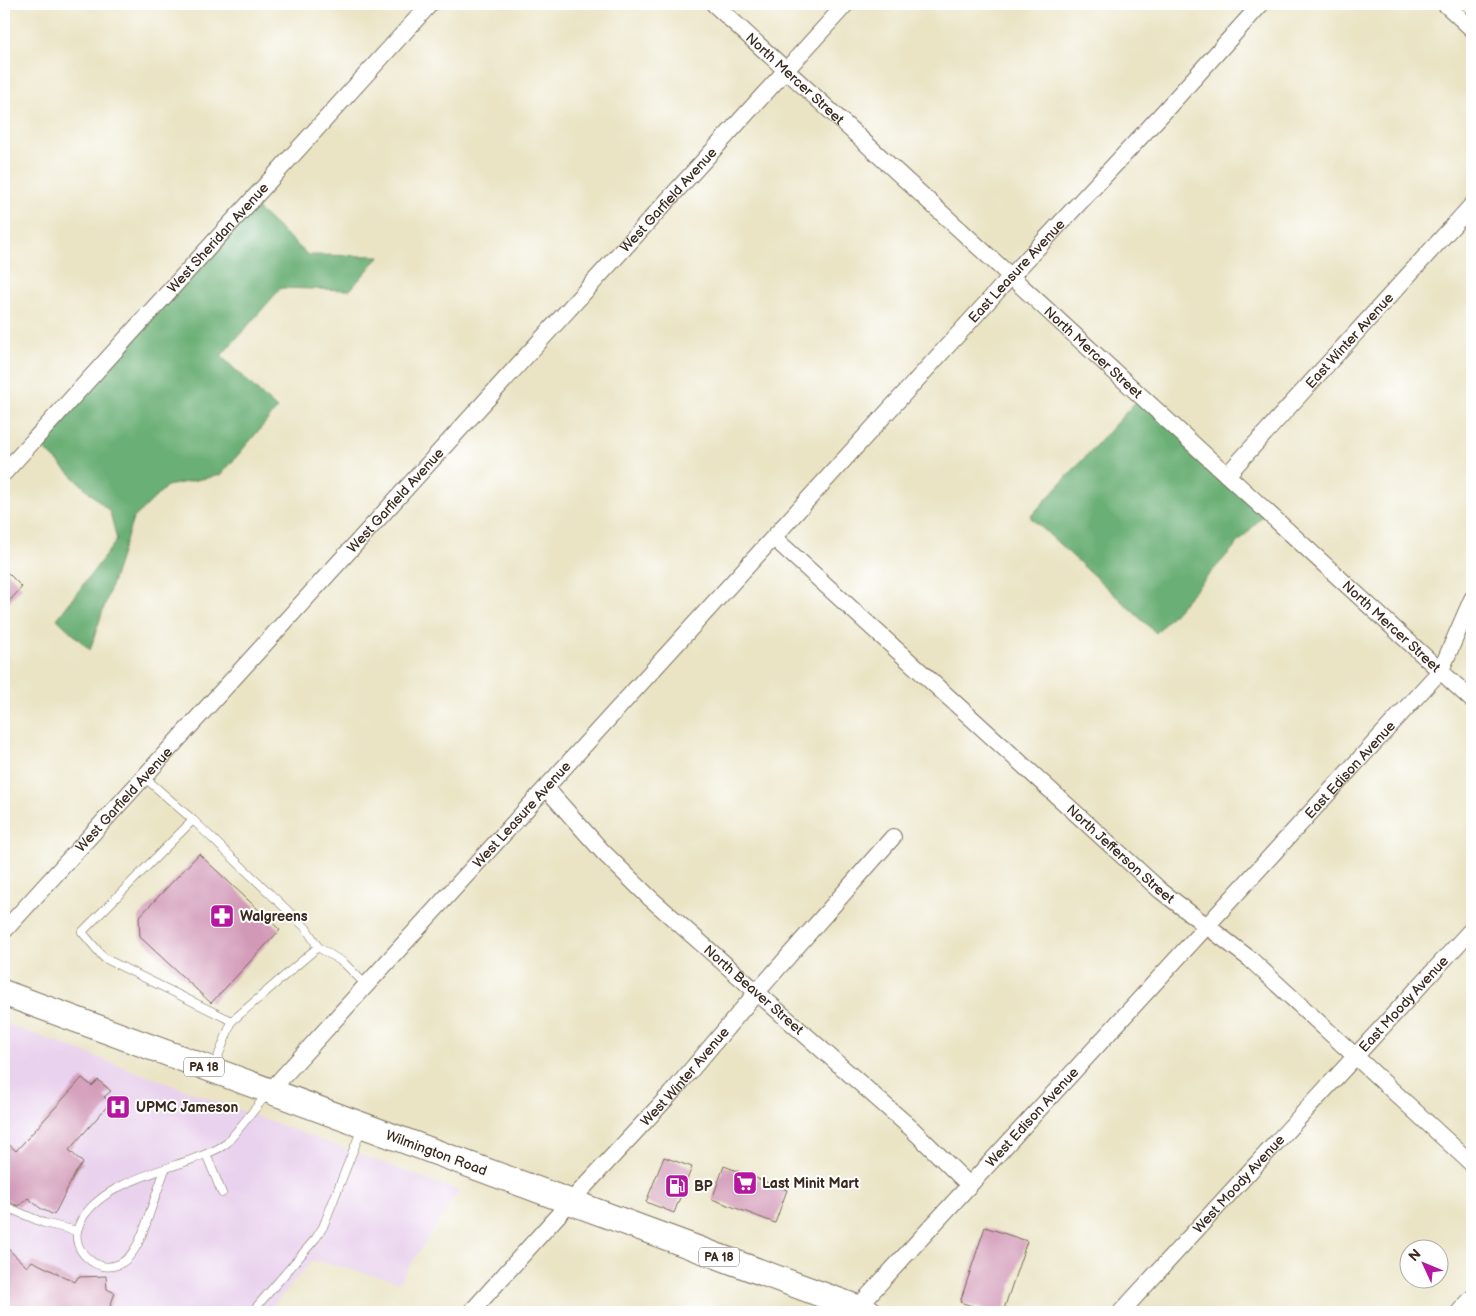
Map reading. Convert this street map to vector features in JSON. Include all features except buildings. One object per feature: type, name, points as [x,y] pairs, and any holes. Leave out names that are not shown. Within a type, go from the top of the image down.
[{"type":"main road","name":"Wilmington Road","points":[[4,993],[860,1311]]},
{"type":"street","name":"West Sheridan Avenue","points":[[4,472],[430,4]]},
{"type":"street","name":"North Mercer Street","points":[[714,4],[1472,700]]},
{"type":"street","name":"West Garfield Avenue","points":[[4,930],[846,4]]},
{"type":"street","name":"East Leasure Avenue","points":[[774,538],[1261,4]]},
{"type":"street","points":[[1445,4],[1472,29]]},
{"type":"street","name":"East Winter Avenue","points":[[1227,475],[1472,205]]},
{"type":"street","name":"West Leasure Avenue","points":[[270,1091],[774,538]]},
{"type":"street","name":"North Jefferson Street","points":[[774,538],[1161,891],[1250,959],[1472,1164]]},
{"type":"street","name":"East Edison Avenue","points":[[1207,926],[1440,670],[1472,599]]},
{"type":"street","name":"North Beaver Street","points":[[546,788],[603,852],[650,898],[912,1130],[969,1185]]},
{"type":"street","name":"West Winter Avenue","points":[[471,1312],[676,1088],[757,992],[893,837]]},
{"type":"street","name":"West Edison Avenue","points":[[860,1311],[969,1185],[1207,926]]},
{"type":"street","name":"East Moody Avenue","points":[[1355,1056],[1472,929]]},
{"type":"street","name":"West Moody Avenue","points":[[1121,1312],[1355,1056]]},
{"type":"street","points":[[1459,1312],[1472,1298]]},
{"type":"lane","points":[[144,776],[306,928],[318,947],[344,963],[366,986]]},
{"type":"lane","points":[[193,820],[82,932],[104,958],[232,1021]]},
{"type":"lane","points":[[213,1070],[232,1021],[318,947]]},
{"type":"lane","points":[[165,1169],[140,1241],[132,1254],[121,1264],[109,1267],[99,1265],[86,1257],[79,1248],[75,1236],[78,1225],[85,1213],[96,1202],[120,1186],[165,1169],[219,1149],[227,1143],[270,1091]]},
{"type":"lane","points":[[252,1312],[316,1238],[323,1227],[363,1126]]},
{"type":"lane","points":[[206,1154],[222,1193]]},
{"type":"lane","points":[[4,1206],[44,1224],[77,1231]]},
{"type":"shaded area","name":"UPMC Jameson","points":[[4,1023],[459,1191],[399,1282],[313,1260],[267,1312],[4,1312]]},
{"type":"green space","points":[[250,202],[308,255],[380,256],[350,290],[281,288],[221,356],[277,409],[221,475],[167,486],[133,519],[90,650],[57,619],[117,540],[110,512],[34,439]]},
{"type":"green space","points":[[1141,396],[1267,511],[1156,633],[1030,517]]},
{"type":"place","name":"Walgreens","points":[[222,916]]},
{"type":"place","name":"UPMC Jameson","points":[[118,1107]]},
{"type":"place","name":"Last Minit Mart","points":[[745,1183]]},
{"type":"place","name":"BP","points":[[677,1186]]}]
